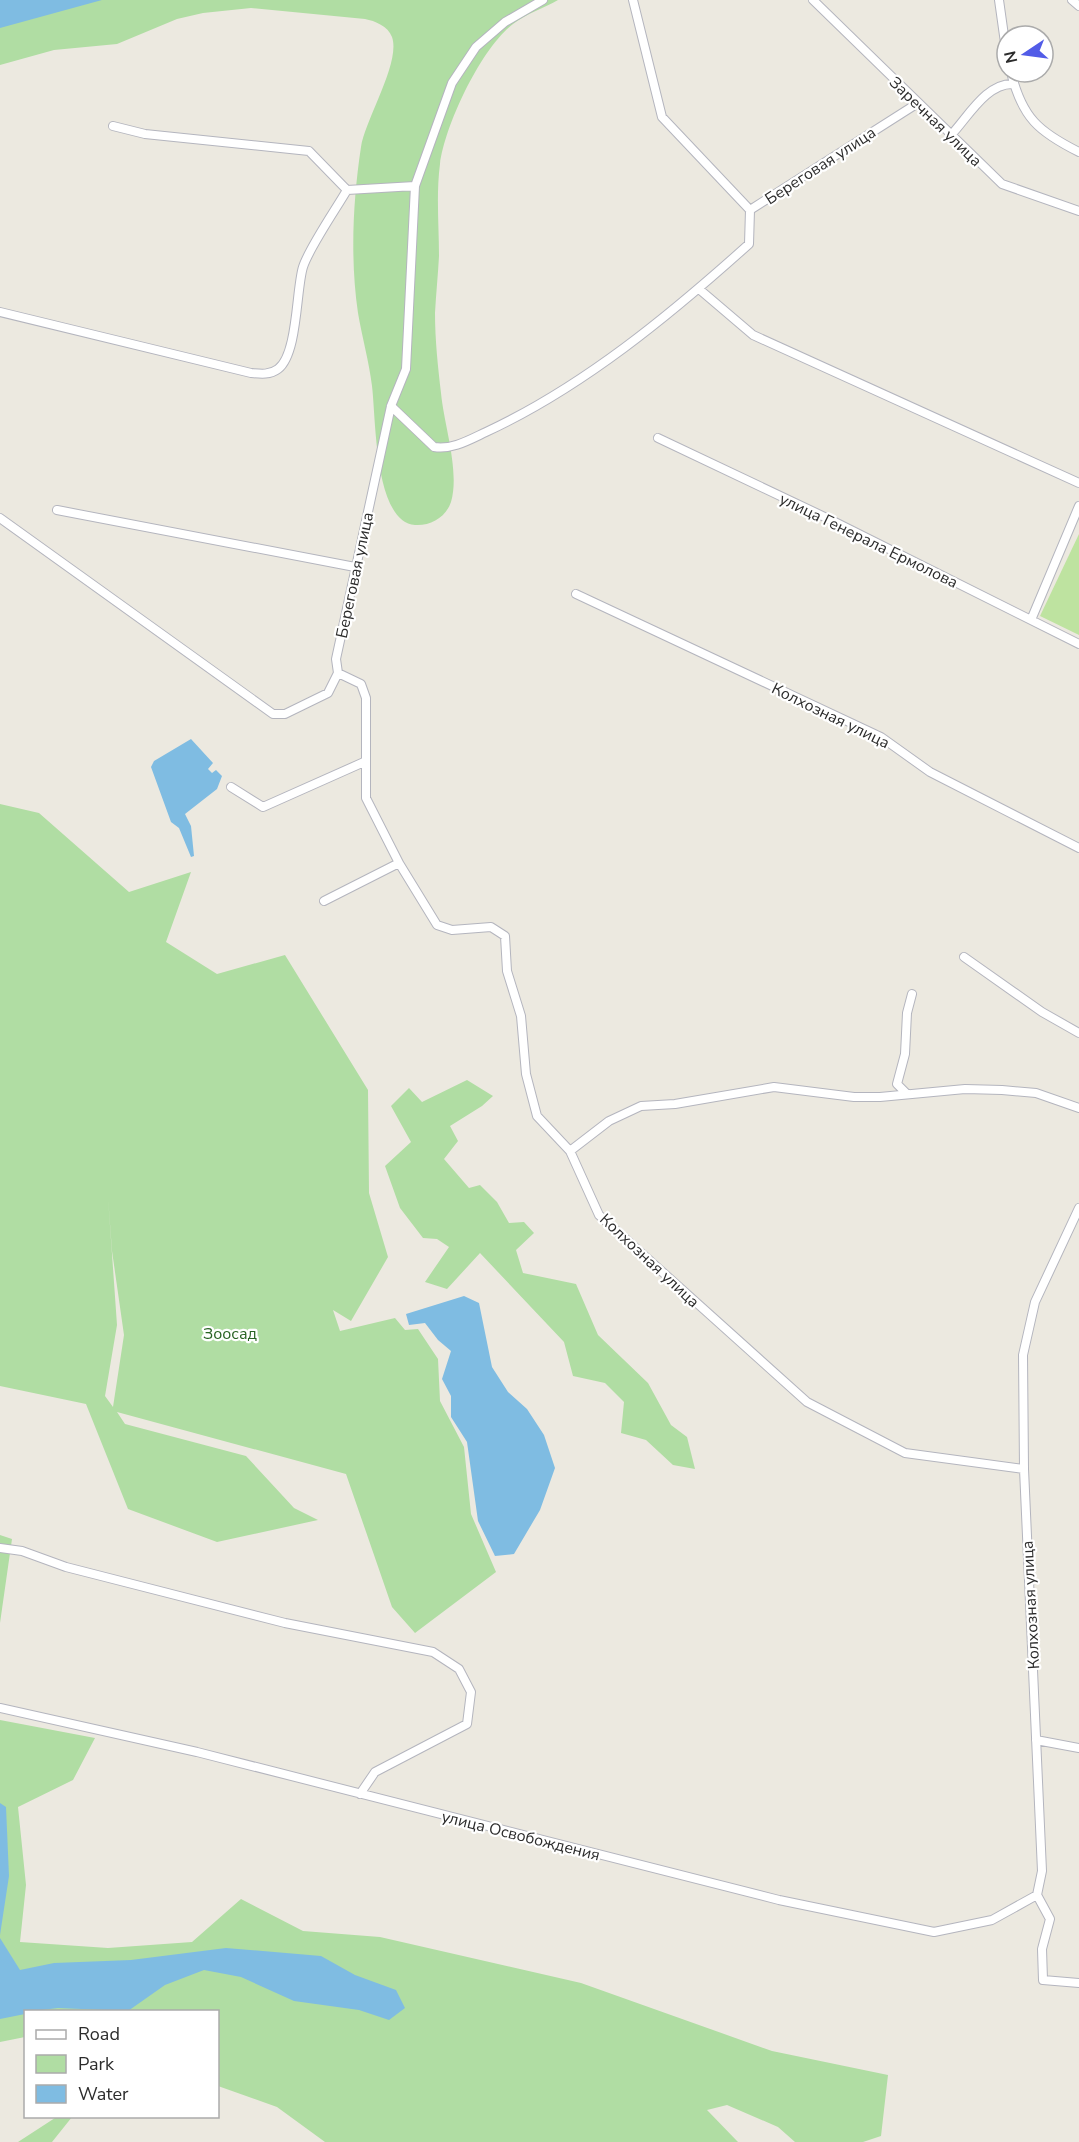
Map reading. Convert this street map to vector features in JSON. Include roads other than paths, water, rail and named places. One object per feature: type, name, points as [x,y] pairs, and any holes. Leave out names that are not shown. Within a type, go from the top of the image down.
[{"type":"street","name":"Береговая улица","points":[[338,673],[336,659],[391,406],[406,369],[415,186],[452,83],[476,47],[505,22],[543,0]]},
{"type":"street","name":"Береговая улица","points":[[633,0],[662,117],[750,210],[918,103]]},
{"type":"street","name":"Заречная улица","points":[[813,0],[1002,184],[1079,211]]},
{"type":"street","points":[[999,0],[1002,24]]},
{"type":"street","points":[[1072,0],[1079,6]]},
{"type":"street","points":[[951,135],[991,90],[1002,84]]},
{"type":"street","points":[[1014,84],[1028,114],[1046,136],[1079,152]]},
{"type":"street","points":[[113,126],[145,134],[309,151],[347,190],[415,186]]},
{"type":"street","points":[[0,312],[251,373],[267,374],[279,368],[287,356],[300,303],[303,266],[347,190]]},
{"type":"street","points":[[391,406],[434,447],[443,449],[460,444],[527,413],[598,365],[699,289],[749,244],[750,210]]},
{"type":"street","points":[[699,289],[753,335],[1079,483]]},
{"type":"street","name":"улица Генерала Ермолова","points":[[658,438],[833,521],[1079,644]]},
{"type":"street","points":[[1031,620],[1079,506]]},
{"type":"street","points":[[57,510],[355,567]]},
{"type":"street","points":[[0,518],[273,714],[285,714],[328,693],[338,673],[361,684],[366,698],[364,762],[366,798],[399,863],[324,901]]},
{"type":"street","name":"Колхозная улица","points":[[576,594],[881,737],[930,772],[1079,848]]},
{"type":"street","points":[[231,787],[263,807],[364,762]]},
{"type":"street","name":"Колхозная улица","points":[[399,863],[437,925],[452,930],[491,927],[505,936],[507,971],[521,1016],[526,1074],[537,1116],[570,1151],[599,1215],[807,1402],[905,1453],[1024,1469]]},
{"type":"street","points":[[964,957],[1042,1012],[1079,1033]]},
{"type":"street","points":[[908,1094],[897,1084],[905,1054],[907,1012],[912,994]]},
{"type":"street","points":[[570,1151],[609,1120],[641,1106],[675,1104],[774,1087],[854,1097],[965,1089],[1036,1093],[1079,1108]]},
{"type":"street","name":"Колхозная улица","points":[[1037,1895],[1042,1871],[1024,1469],[1023,1355],[1035,1302],[1079,1208]]},
{"type":"street","points":[[0,1548],[22,1551],[66,1567],[285,1623],[433,1652],[459,1669],[471,1692],[467,1724],[375,1772],[360,1794]]},
{"type":"street","name":"улица Освобождения","points":[[0,1708],[197,1752],[779,1900],[934,1932],[992,1920],[1037,1895]]},
{"type":"street","points":[[1036,1740],[1079,1748]]},
{"type":"street","points":[[1037,1895],[1050,1919],[1042,1949],[1043,1980],[1079,1983]]},
{"type":"water","points":[[0,0],[102,0],[0,28]]},
{"type":"water","points":[[191,739],[213,763],[208,769],[212,773],[216,770],[222,776],[217,789],[185,814],[191,826],[194,856],[191,857],[179,828],[171,822],[151,767],[154,761]]},
{"type":"water","points":[[464,1296],[479,1303],[492,1367],[508,1392],[527,1409],[544,1435],[555,1468],[540,1510],[514,1554],[495,1556],[478,1521],[467,1442],[451,1417],[451,1396],[442,1379],[451,1351],[438,1340],[425,1323],[409,1325],[406,1314]]},
{"type":"water","points":[[0,1803],[6,1807],[9,1876],[0,1935]]},
{"type":"water","points":[[0,1938],[20,1970],[54,1963],[131,1960],[226,1948],[321,1956],[355,1975],[396,1990],[405,2008],[389,2020],[359,2010],[294,2001],[241,1977],[204,1970],[165,1985],[129,2010],[58,2008],[24,2010],[24,2014],[0,2019]]},
{"type":"park label","name":"Зоосад","points":[[230,1333]]}]
